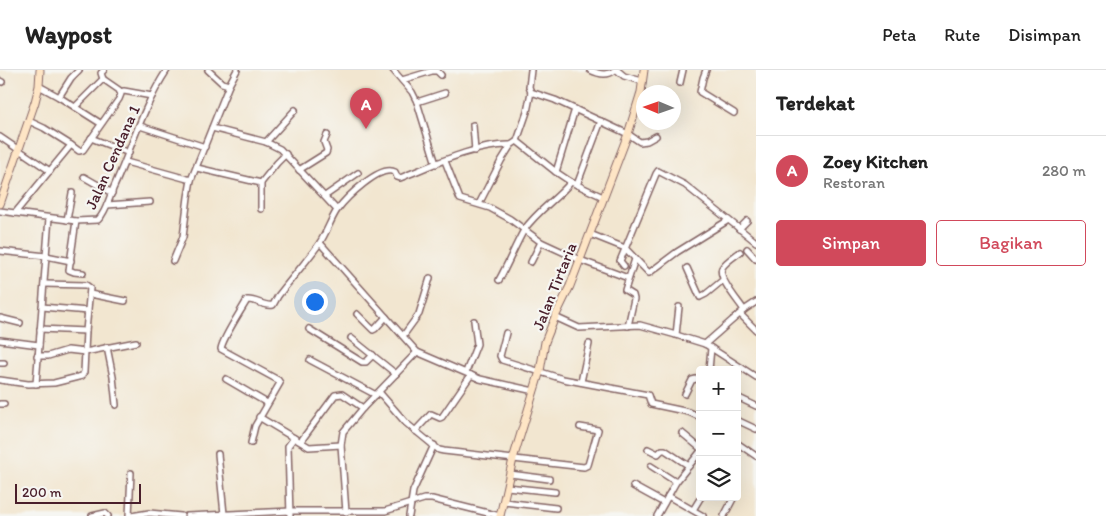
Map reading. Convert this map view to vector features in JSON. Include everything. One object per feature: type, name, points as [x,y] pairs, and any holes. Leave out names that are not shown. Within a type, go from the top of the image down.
[{"type":"street","points":[[0,204],[29,121],[39,86],[40,70]]},
{"type":"street","points":[[59,97],[71,78],[79,70]]},
{"type":"street","points":[[104,70],[101,73],[103,79],[120,92],[152,96]]},
{"type":"street","points":[[208,70],[222,83],[229,85]]},
{"type":"street","points":[[173,261],[184,232],[191,180],[229,85],[237,70]]},
{"type":"street","points":[[393,70],[417,102],[436,164]]},
{"type":"street","points":[[479,204],[488,182],[511,145],[517,141],[527,112],[531,92],[531,70]]},
{"type":"street","points":[[590,70],[609,74],[616,70],[624,76],[642,81]]},
{"type":"street","name":"Jalan Tirtaria","points":[[500,516],[513,459],[540,371],[546,342],[555,317],[570,286],[628,134],[641,92],[644,70]]},
{"type":"street","points":[[680,83],[683,70]]},
{"type":"street","points":[[706,70],[700,91],[734,113]]},
{"type":"street","name":"Jalan Cendana 1","points":[[0,211],[76,221],[98,220],[112,194],[152,96],[165,71]]},
{"type":"street","points":[[402,80],[432,71],[437,71],[441,75]]},
{"type":"street","points":[[74,106],[103,79]]},
{"type":"street","points":[[39,86],[100,123]]},
{"type":"street","points":[[29,121],[81,151],[120,96],[120,92]]},
{"type":"street","points":[[531,92],[543,95],[575,109],[643,142],[656,136]]},
{"type":"street","points":[[417,102],[445,93]]},
{"type":"street","points":[[556,172],[575,109]]},
{"type":"street","points":[[266,142],[295,110]]},
{"type":"street","points":[[499,280],[524,230],[544,208],[574,184],[601,121]]},
{"type":"street","points":[[473,125],[475,151]]},
{"type":"street","points":[[140,126],[205,147]]},
{"type":"street","points":[[212,128],[266,142],[280,148],[337,210]]},
{"type":"street","points":[[299,170],[326,153],[327,150],[324,144],[327,135]]},
{"type":"street","points":[[0,137],[50,171]]},
{"type":"street","points":[[91,138],[129,153]]},
{"type":"street","points":[[517,141],[574,184],[603,197]]},
{"type":"street","points":[[15,213],[71,144]]},
{"type":"street","points":[[251,443],[255,426],[279,385],[279,381],[221,349],[222,341],[247,300],[253,300],[268,306],[273,305],[320,243],[337,210],[372,177],[382,172],[393,170],[397,177],[400,178],[475,151],[498,145],[511,145]]},
{"type":"street","points":[[261,209],[262,183],[286,154]]},
{"type":"street","points":[[445,161],[460,199],[479,204],[499,213],[541,242],[580,260],[628,278]]},
{"type":"street","points":[[126,162],[191,180]]},
{"type":"street","points":[[197,168],[262,183]]},
{"type":"street","points":[[624,266],[620,261],[658,171],[685,185],[756,242]]},
{"type":"street","points":[[325,196],[358,173]]},
{"type":"street","points":[[84,177],[112,194]]},
{"type":"street","points":[[68,220],[72,193]]},
{"type":"street","points":[[107,205],[150,202]]},
{"type":"street","points":[[36,384],[49,218]]},
{"type":"street","points":[[590,234],[625,248],[649,273],[677,252],[727,220]]},
{"type":"street","points":[[76,221],[70,270],[71,272],[83,272]]},
{"type":"street","points":[[739,229],[747,222]]},
{"type":"street","points":[[531,262],[541,242]]},
{"type":"street","points":[[320,243],[417,352],[468,374],[505,386],[534,391]]},
{"type":"street","points":[[747,249],[756,259]]},
{"type":"street","points":[[0,251],[71,261]]},
{"type":"street","points":[[740,252],[722,268],[721,274],[742,312],[756,330]]},
{"type":"street","points":[[628,326],[634,299],[633,295],[625,290],[636,259]]},
{"type":"street","points":[[687,268],[700,297],[723,280]]},
{"type":"street","points":[[403,336],[419,314],[430,278]]},
{"type":"street","points":[[0,380],[54,384],[82,376],[85,368],[90,288],[86,285],[44,284]]},
{"type":"street","points":[[90,294],[125,301]]},
{"type":"street","points":[[705,344],[756,302]]},
{"type":"street","points":[[42,307],[88,311]]},
{"type":"street","points":[[676,335],[679,307]]},
{"type":"street","points":[[357,314],[374,330],[386,317]]},
{"type":"street","points":[[555,317],[579,328],[640,325],[705,344],[738,366]]},
{"type":"street","points":[[0,318],[20,323]]},
{"type":"street","points":[[415,431],[431,414],[442,417],[468,374],[477,344],[474,321]]},
{"type":"street","points":[[40,329],[86,331]]},
{"type":"street","points":[[309,329],[362,362],[366,362],[372,355]]},
{"type":"street","points":[[506,333],[500,358],[558,377],[648,395],[651,404],[696,414]]},
{"type":"street","points":[[351,338],[396,374]]},
{"type":"street","points":[[0,340],[39,345]]},
{"type":"street","points":[[37,356],[48,356],[68,350],[85,352],[136,342]]},
{"type":"street","points":[[581,382],[589,344]]},
{"type":"street","points":[[107,347],[116,405]]},
{"type":"street","points":[[709,366],[711,348]]},
{"type":"street","points":[[348,513],[342,445],[343,432],[363,408],[417,352]]},
{"type":"street","points":[[310,360],[378,394],[415,431],[444,451],[584,467],[588,465],[598,430],[580,427]]},
{"type":"street","points":[[741,368],[756,377]]},
{"type":"street","points":[[226,379],[268,403]]},
{"type":"street","points":[[685,394],[692,380],[696,379]]},
{"type":"street","points":[[301,441],[336,395],[342,394],[363,408]]},
{"type":"street","points":[[741,399],[756,406]]},
{"type":"street","points":[[260,417],[309,447],[342,445]]},
{"type":"street","points":[[741,421],[756,429]]},
{"type":"street","points":[[682,433],[696,445]]},
{"type":"street","points":[[291,514],[288,446],[294,438]]},
{"type":"street","points":[[409,516],[417,481],[434,445]]},
{"type":"street","points":[[741,446],[756,456]]},
{"type":"street","points":[[648,449],[658,454],[665,450],[689,466]]},
{"type":"street","points":[[218,454],[224,514]]},
{"type":"street","points":[[657,516],[676,482],[697,456]]},
{"type":"street","points":[[651,466],[676,482]]},
{"type":"street","points":[[131,473],[130,516],[149,513],[181,516]]},
{"type":"street","points":[[510,474],[549,479]]},
{"type":"street","points":[[633,486],[664,503]]},
{"type":"street","points":[[507,487],[555,492]]},
{"type":"street","points":[[668,496],[703,516]]},
{"type":"street","points":[[187,516],[385,513],[411,503],[424,500],[439,500],[500,516]]},
{"type":"street","points":[[693,510],[699,501]]},
{"type":"street","points":[[724,516],[732,501]]},
{"type":"street","points":[[504,502],[556,508]]},
{"type":"street","points":[[92,516],[103,513],[108,516]]},
{"type":"place","name":"Zoey Kitchen","points":[[366,129]]}]
